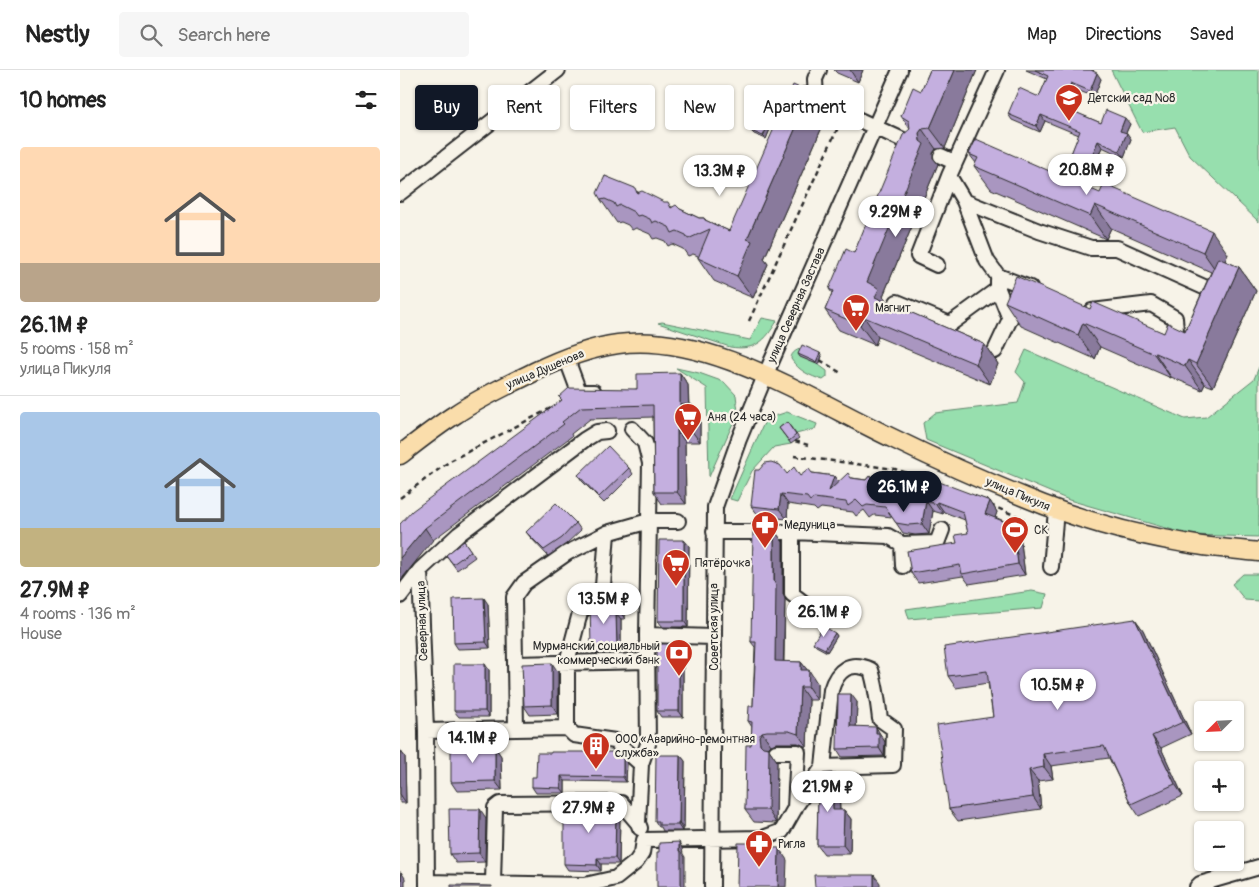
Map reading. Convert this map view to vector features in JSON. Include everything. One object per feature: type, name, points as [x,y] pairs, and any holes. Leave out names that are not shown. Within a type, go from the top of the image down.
[{"type":"main road","name":"улица Душенова","points":[[400,455],[457,413],[494,391],[579,352],[618,344],[645,342],[678,346],[720,358],[766,376]]},
{"type":"main road","name":"улица Пикуля","points":[[766,376],[891,438],[1056,510],[1106,525],[1185,543],[1259,552]]},
{"type":"street","points":[[400,193],[558,70]]},
{"type":"street","points":[[815,85],[818,70]]},
{"type":"street","name":"улица Северная Застава","points":[[766,376],[900,70]]},
{"type":"street","points":[[937,264],[918,256],[954,162],[997,70]]},
{"type":"street","points":[[864,121],[916,146]]},
{"type":"street","points":[[941,156],[954,162]]},
{"type":"street","points":[[949,176],[964,201],[987,261],[998,282],[1010,319],[995,352]]},
{"type":"street","points":[[964,201],[1039,231],[1091,248],[1117,248],[1215,292],[1208,310]]},
{"type":"street","points":[[998,282],[1045,294]]},
{"type":"street","points":[[898,302],[950,324],[998,282]]},
{"type":"street","points":[[1082,308],[1092,311],[1150,304],[1175,318],[1178,344]]},
{"type":"street","points":[[566,357],[579,392],[604,392]]},
{"type":"street","name":"Советская улица","points":[[712,887],[715,507],[739,439],[766,376]]},
{"type":"street","points":[[632,429],[645,443],[650,462],[647,635],[648,744],[641,764],[638,823]]},
{"type":"street","name":"Северная улица","points":[[607,431],[597,432],[584,440],[459,534],[420,570],[426,731],[427,884],[493,882],[586,885],[616,878],[636,862],[642,853],[644,840]]},
{"type":"street","points":[[1051,567],[1056,510]]},
{"type":"street","points":[[516,729],[514,596],[524,583],[567,553],[607,533],[649,521],[678,521]]},
{"type":"street","points":[[714,532],[792,532],[888,536],[902,544],[938,542],[942,530]]},
{"type":"street","points":[[792,532],[792,594],[821,616]]},
{"type":"street","points":[[607,533],[603,586],[580,613],[567,662],[567,728],[574,735],[614,741],[641,764]]},
{"type":"street","points":[[902,544],[903,566]]},
{"type":"street","points":[[400,596],[420,570]]},
{"type":"street","points":[[647,635],[714,637]]},
{"type":"street","points":[[514,664],[647,661]]},
{"type":"street","points":[[493,882],[495,808],[500,804],[621,803],[638,823],[644,840],[763,838],[782,831],[823,767],[831,690],[834,680],[842,671],[853,665],[861,665],[871,670],[877,691],[880,719],[894,729],[893,765],[823,767]]},
{"type":"street","points":[[426,731],[567,728]]},
{"type":"street","points":[[776,752],[798,752],[795,808]]},
{"type":"street","points":[[1199,886],[1259,867]]},
{"type":"street","points":[[1199,886],[1214,887]]},
{"type":"path","points":[[749,321],[837,130]]},
{"type":"path","points":[[820,360],[842,373]]},
{"type":"path","points":[[400,498],[450,461],[557,405]]},
{"type":"path","points":[[795,441],[808,445]]},
{"type":"path","points":[[794,456],[895,469],[921,477]]},
{"type":"path","points":[[990,504],[1024,519]]},
{"type":"green space","points":[[1111,70],[1259,70],[1259,222],[1190,156],[1175,127],[1142,132]]},
{"type":"green space","points":[[762,318],[777,321],[759,343],[739,348],[730,347],[658,323],[662,322],[750,340]]},
{"type":"green space","points":[[804,348],[827,371],[827,377],[823,380],[805,373],[791,359],[795,351]]},
{"type":"green space","points":[[1026,350],[1185,419],[1206,417],[1254,379],[1259,367],[1259,537],[1190,535],[1069,500],[926,440],[923,423],[935,413],[1018,403],[1025,382],[1016,372]]},
{"type":"green space","points":[[676,368],[699,373],[724,382],[736,395],[738,412],[709,477],[707,388]]},
{"type":"green space","points":[[787,412],[817,424],[815,429],[796,434],[791,444],[774,447],[752,471],[737,501],[730,499],[764,423],[775,416]]},
{"type":"green space","points":[[1243,574],[1259,574],[1259,601],[1245,600],[1232,584]]},
{"type":"green space","points":[[1032,591],[1047,594],[1043,608],[909,619],[906,609]]},
{"type":"building","points":[[930,70],[955,70],[930,128],[922,129],[919,133],[920,141],[924,144],[867,282],[879,289],[875,297],[984,344],[976,364],[864,317],[860,325],[825,310],[833,291],[829,289],[846,249],[854,253],[903,135],[910,129],[909,121],[901,116],[913,87],[921,91]]},
{"type":"building","name":"Детский сад №8","points":[[1035,70],[1091,70],[1097,73],[1090,91],[1071,83],[1061,106],[1101,123],[1106,110],[1125,118],[1120,131],[1127,133],[1119,151],[1098,141],[1087,167],[1069,159],[1080,131],[1041,115],[1036,126],[1008,114],[1019,88],[1039,97],[1048,76]]},
{"type":"building","points":[[751,130],[766,130],[763,136]]},
{"type":"building","points":[[773,130],[795,130],[747,239],[752,241],[737,276],[698,258],[710,229],[688,239],[686,235],[677,231],[672,233],[669,227],[656,221],[652,223],[650,219],[641,215],[637,216],[634,212],[620,205],[616,207],[614,203],[605,199],[601,200],[597,193],[605,176],[635,188],[637,193],[642,191],[664,202],[668,202],[671,208],[676,205],[680,209],[699,218],[704,218],[729,231]]},
{"type":"building","points":[[976,139],[1100,193],[1104,184],[1212,231],[1203,252],[1095,205],[1090,216],[974,166],[978,158],[969,154]]},
{"type":"building","points":[[1218,258],[1239,267],[1196,364],[1188,360],[1185,366],[1083,323],[1078,335],[1005,302],[1016,276],[1090,309],[1093,302],[1164,333],[1168,323],[1185,331]]},
{"type":"building","points":[[802,345],[820,353],[816,362],[798,354]]},
{"type":"building","points":[[680,373],[680,405],[691,404],[691,430],[677,430],[677,492],[654,492],[653,405],[581,407],[562,422],[564,424],[425,528],[400,558],[400,524],[412,511],[562,400],[559,397],[569,388],[637,389],[637,374]]},
{"type":"building","points":[[787,422],[796,435],[789,441],[779,428]]},
{"type":"building","points":[[608,446],[629,468],[599,497],[578,475]]},
{"type":"building","points":[[771,462],[780,465],[787,474],[794,467],[800,476],[809,469],[812,473],[834,476],[829,491],[848,473],[851,478],[866,480],[870,475],[876,487],[886,478],[888,482],[899,484],[908,474],[914,474],[990,501],[985,514],[1013,525],[1018,564],[962,574],[960,565],[911,573],[907,551],[957,543],[955,535],[968,533],[963,512],[937,502],[936,504],[926,501],[922,524],[908,525],[896,523],[885,507],[867,505],[863,507],[856,500],[848,506],[846,502],[814,498],[810,501],[807,497],[781,494],[779,509],[751,506],[755,470],[759,470],[765,463]]},
{"type":"building","points":[[556,503],[576,523],[562,538],[544,550],[526,532]]},
{"type":"building","points":[[753,529],[774,530],[774,581],[776,586],[775,661],[801,662],[801,670],[809,670],[808,687],[800,687],[798,734],[789,731],[767,731],[762,732],[759,736],[760,744],[763,747],[769,748],[768,810],[745,810],[746,745],[751,745],[752,722],[748,721],[749,706],[753,706],[756,642],[751,642]]},
{"type":"building","name":"Пятёрочка","points":[[659,540],[684,540],[684,621],[658,621]]},
{"type":"building","points":[[464,541],[471,551],[453,564],[446,555]]},
{"type":"building","points":[[484,598],[486,642],[454,643],[453,599]]},
{"type":"building","points":[[620,603],[621,613],[616,613],[617,647],[591,647],[590,604]]},
{"type":"building","points":[[1135,619],[1183,722],[1152,736],[1175,784],[1131,804],[1104,746],[1043,754],[1044,767],[1029,770],[1033,797],[949,809],[937,725],[993,717],[987,671],[948,676],[944,647]]},
{"type":"building","points":[[823,626],[835,633],[825,649],[813,643]]},
{"type":"building","points":[[657,644],[679,644],[679,711],[657,711]]},
{"type":"building","points":[[552,663],[552,705],[524,706],[522,664]]},
{"type":"building","points":[[454,664],[485,664],[485,711],[454,711]]},
{"type":"building","points":[[838,694],[851,694],[850,726],[876,727],[876,733],[879,733],[879,748],[837,749]]},
{"type":"building","points":[[451,747],[495,747],[495,781],[451,782]]},
{"type":"building","points":[[617,752],[623,758],[623,777],[561,776],[561,788],[532,787],[532,777],[536,777],[537,753]]},
{"type":"building","points":[[656,755],[680,755],[678,825],[659,825],[659,821],[655,821]]},
{"type":"building","points":[[832,773],[833,810],[844,810],[843,845],[817,845],[818,795],[816,795],[815,774]]},
{"type":"building","points":[[564,806],[613,806],[616,810],[615,858],[597,858],[597,865],[564,864]]},
{"type":"building","points":[[449,809],[480,809],[479,853],[450,854]]},
{"type":"building","points":[[679,842],[679,851],[681,852],[681,887],[657,887],[657,852],[659,852],[659,843]]},
{"type":"building","points":[[738,843],[749,843],[749,847],[779,848],[778,887],[737,887]]},
{"type":"building","points":[[814,875],[874,875],[874,887],[815,887]]},
{"type":"building","points":[[451,885],[492,886],[492,887],[451,887]]},
{"type":"place","name":"Детский сад №8","points":[[1069,122]]},
{"type":"place","name":"Магнит","points":[[856,332]]},
{"type":"place","name":"Аня (24 часа)","points":[[688,441]]},
{"type":"place","name":"Медуница","points":[[765,549]]},
{"type":"place","name":"СК","points":[[1015,554]]},
{"type":"place","name":"Пятёрочка","points":[[676,587]]},
{"type":"place","name":"Мурманский социальный коммерческий банк","points":[[679,677]]},
{"type":"place","name":"ООО «Аварийно-ремонтная служба»","points":[[596,770]]},
{"type":"place","name":"Ригла","points":[[759,868]]}]
